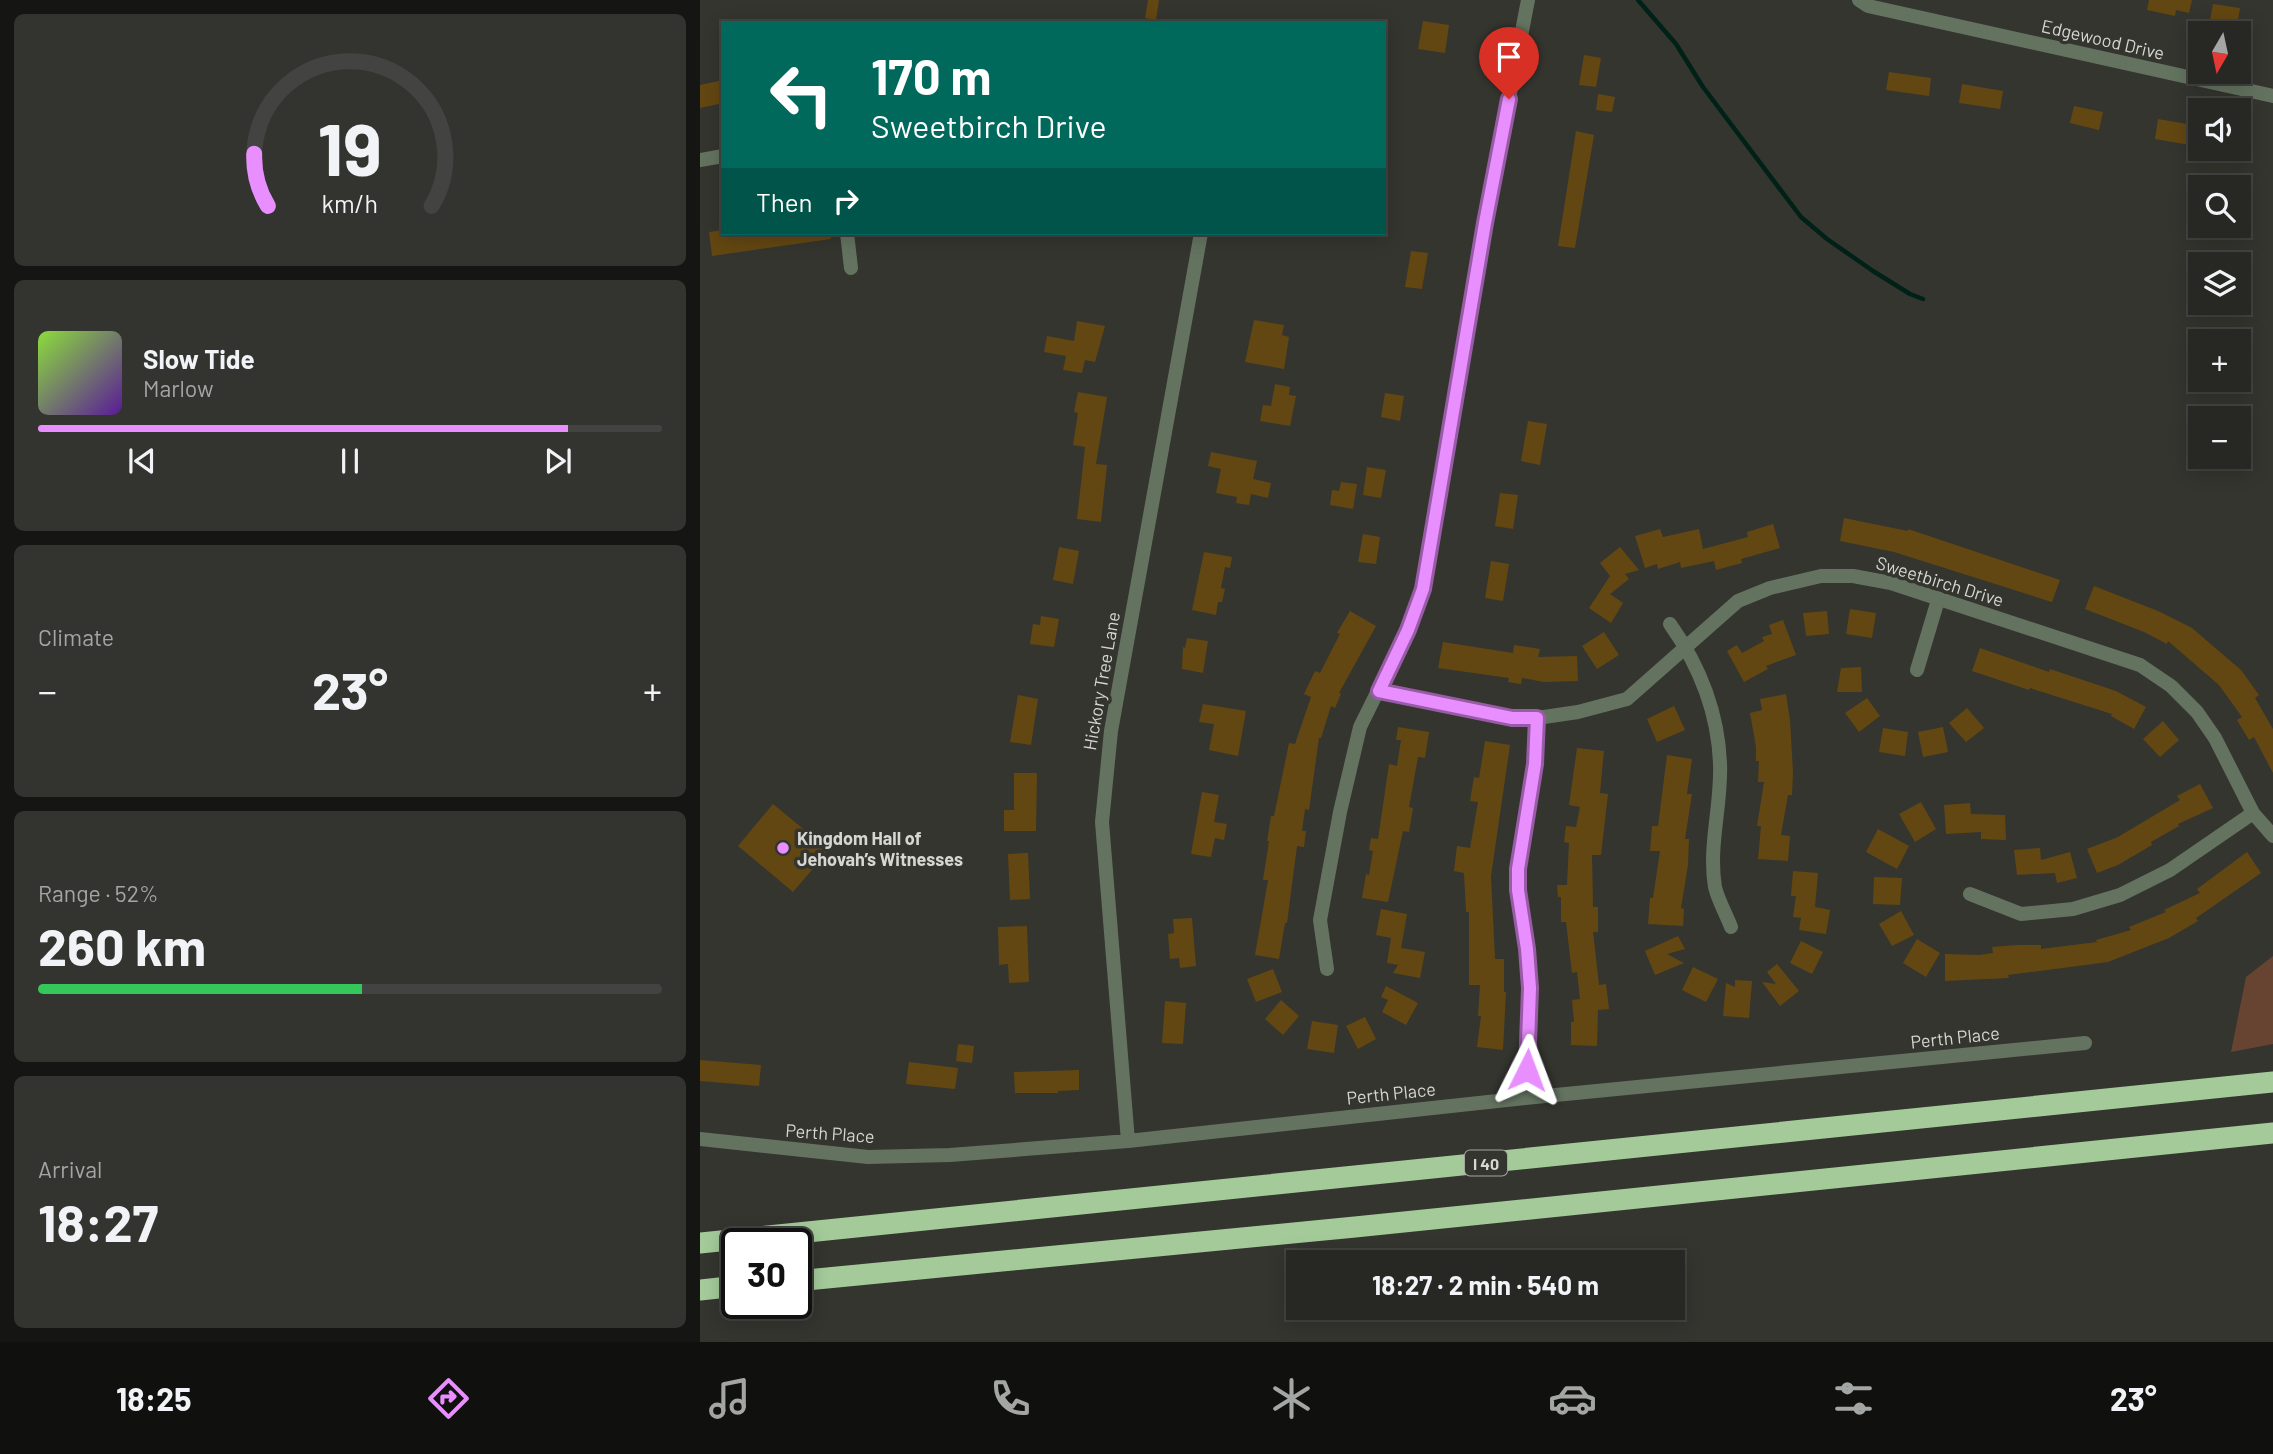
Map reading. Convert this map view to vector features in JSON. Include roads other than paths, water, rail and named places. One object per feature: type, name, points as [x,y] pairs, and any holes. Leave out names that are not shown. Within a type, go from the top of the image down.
[{"type":"highway","name":"I 40","points":[[700,1244],[2273,1082]]},
{"type":"highway","points":[[812,1279],[1330,1230],[2273,1133]]},
{"type":"highway","points":[[700,1290],[721,1288]]},
{"type":"street","points":[[1327,969],[1320,920],[1340,811],[1360,727],[1408,630],[1423,589],[1485,223],[1528,0]]},
{"type":"street","name":"Edgewood Drive","points":[[1859,0],[1868,6],[2273,96]]},
{"type":"street","points":[[700,159],[721,156]]},
{"type":"street","points":[[847,235],[851,268]]},
{"type":"street","name":"Hickory Tree Lane","points":[[1128,1141],[1102,822],[1105,774],[1201,235]]},
{"type":"street","name":"Sweetbirch Drive","points":[[1379,691],[1512,718],[1537,718],[1578,712],[1627,699],[1738,601],[1770,588],[1822,576],[1853,576],[1891,583],[2140,665],[2171,686],[2197,712],[2215,738],[2253,813],[2273,836]]},
{"type":"street","points":[[1917,670],[1938,600]]},
{"type":"street","points":[[1670,624],[1686,646],[1700,675],[1717,731],[1720,765],[1714,849],[1716,887],[1731,927]]},
{"type":"street","points":[[1525,1098],[1530,988],[1518,890],[1518,869],[1535,764],[1537,718]]},
{"type":"street","points":[[1970,894],[2021,914],[2073,909],[2120,895],[2170,870],[2253,813]]},
{"type":"street","name":"Perth Place","points":[[700,1139],[868,1157],[950,1155],[1128,1141],[1525,1098],[2085,1043]]},
{"type":"waterway","points":[[1638,0],[1676,44],[1703,87],[1801,217],[1873,271],[1923,299]]},
{"type":"place","name":"Kingdom Hall of Jehovah’s Witnesses","points":[[783,848]]}]
